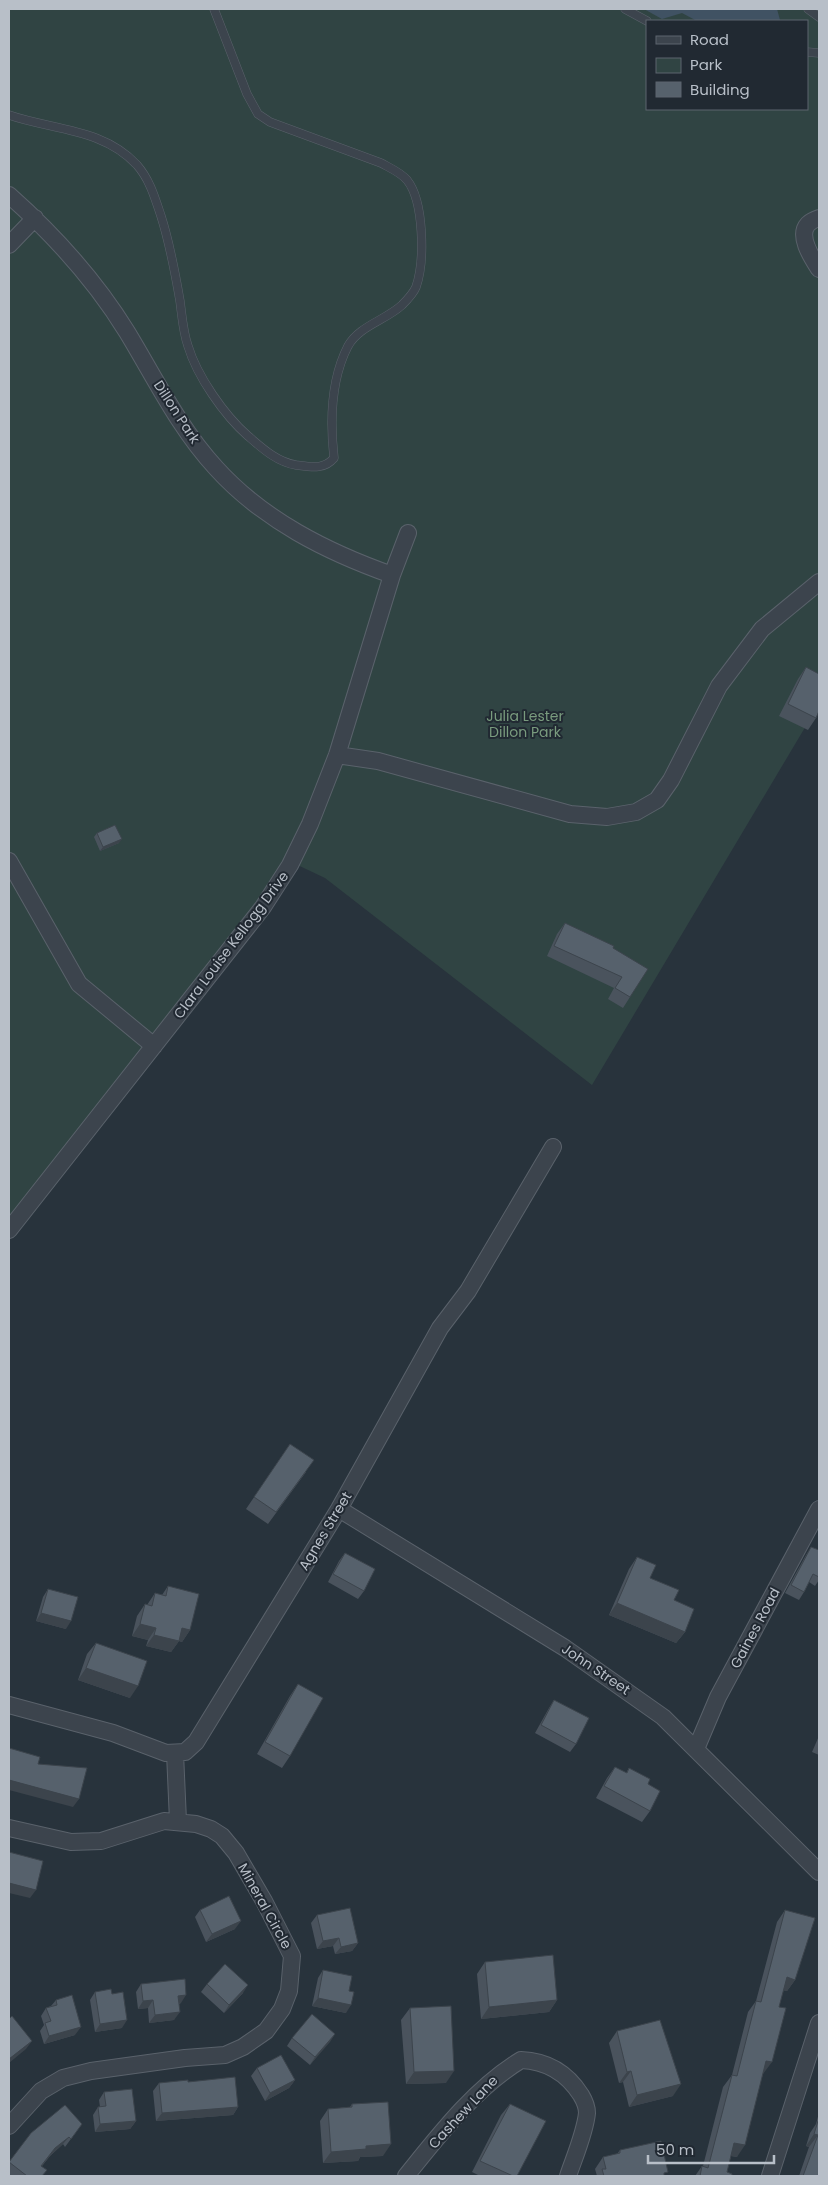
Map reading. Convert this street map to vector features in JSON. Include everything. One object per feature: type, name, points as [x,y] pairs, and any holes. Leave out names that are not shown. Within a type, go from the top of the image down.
[{"type":"street","name":"Dillon Park","points":[[9,195],[35,218],[69,253],[98,289],[126,330],[184,428],[216,468],[256,506],[297,533],[356,562],[392,575]]},
{"type":"street","points":[[9,245],[35,218]]},
{"type":"street","points":[[819,218],[808,224],[804,231],[805,242],[819,269]]},
{"type":"street","name":"Clara Louise Kellogg Drive","points":[[9,1230],[263,907],[290,866],[310,824],[337,755],[392,575],[408,533]]},
{"type":"street","points":[[337,755],[378,761],[570,814],[607,817],[636,812],[657,800],[671,780],[719,686],[762,629],[819,582]]},
{"type":"street","points":[[9,862],[79,984],[154,1046]]},
{"type":"street","name":"Agnes Street","points":[[175,1753],[185,1752],[205,1731],[339,1510],[440,1328],[473,1282],[553,1147]]},
{"type":"street","name":"Gaines Road","points":[[696,1749],[718,1697],[819,1509]]},
{"type":"street","name":"John Street","points":[[339,1510],[565,1648],[663,1717],[819,1872]]},
{"type":"street","points":[[9,1705],[112,1733],[166,1753],[175,1753],[178,1821]]},
{"type":"street","name":"Mineral Circle","points":[[9,1828],[71,1842],[101,1841],[148,1824],[164,1821],[196,1824],[210,1829],[222,1836],[236,1853],[264,1901],[292,1956],[289,1991],[282,2010],[266,2031],[243,2047],[225,2055],[185,2058],[100,2070],[62,2078],[41,2091],[9,2126]]},
{"type":"street","points":[[770,2176],[819,2023]]},
{"type":"street","name":"Cashew Lane","points":[[406,2176],[460,2112],[500,2073],[521,2060],[548,2065],[561,2072],[575,2086],[584,2100],[587,2112],[568,2176]]},
{"type":"lane","points":[[9,115],[22,120],[72,130],[120,151],[137,165],[150,184],[170,246],[187,345],[201,376],[238,427],[268,453],[291,464],[315,468],[329,464],[334,458],[332,421],[334,396],[339,370],[348,346],[356,336],[402,305],[416,288],[421,264],[421,232],[418,206],[412,188],[406,179],[395,171],[381,163],[270,122],[258,114],[247,94],[214,9]]},
{"type":"lane","points":[[625,9],[646,20]]},
{"type":"lane","points":[[808,9],[819,17]]},
{"type":"green space","name":"Julia Lester Dillon Park","points":[[9,9],[819,9],[819,704],[592,1085],[325,878],[287,860],[255,909],[9,1217]]},
{"type":"water","points":[[644,9],[777,9],[780,20],[695,20],[682,13],[662,19]]},
{"type":"building","points":[[806,667],[819,674],[819,711],[816,718],[788,704]]},
{"type":"building","points":[[115,825],[122,839],[103,847],[97,833]]},
{"type":"building","points":[[565,923],[614,946],[613,948],[648,969],[630,997],[615,988],[622,977],[554,946]]},
{"type":"building","points":[[290,1444],[314,1460],[276,1512],[254,1497]]},
{"type":"building","points":[[811,1547],[819,1550],[819,1577],[813,1574],[804,1592],[791,1585]]},
{"type":"building","points":[[345,1553],[375,1569],[364,1591],[333,1574]]},
{"type":"building","points":[[637,1557],[656,1565],[650,1578],[679,1590],[674,1600],[694,1609],[685,1632],[617,1603]]},
{"type":"building","points":[[168,1586],[199,1594],[190,1630],[182,1628],[179,1641],[154,1635],[156,1628],[140,1624],[145,1604],[152,1606],[155,1593],[166,1596]]},
{"type":"building","points":[[48,1589],[78,1597],[71,1621],[41,1613]]},
{"type":"building","points":[[96,1643],[147,1661],[138,1686],[86,1668]]},
{"type":"building","points":[[298,1684],[323,1698],[290,1756],[265,1742]]},
{"type":"building","points":[[554,1700],[589,1718],[576,1744],[541,1725]]},
{"type":"building","points":[[9,1748],[40,1757],[38,1764],[87,1768],[79,1799],[9,1780]]},
{"type":"building","points":[[615,1767],[627,1773],[629,1768],[650,1779],[648,1784],[660,1791],[650,1811],[604,1786]]},
{"type":"building","points":[[9,1852],[43,1861],[36,1890],[9,1883]]},
{"type":"building","points":[[229,1896],[241,1921],[212,1934],[200,1910]]},
{"type":"building","points":[[350,1908],[358,1943],[341,1947],[339,1938],[323,1941],[317,1915]]},
{"type":"building","points":[[785,1910],[815,1918],[795,1980],[787,1977],[779,2007],[786,2008],[772,2062],[766,2061],[745,2145],[734,2143],[727,2172],[732,2174],[732,2176],[700,2176],[702,2166],[708,2168],[732,2075],[737,2076],[756,2001],[761,2002]]},
{"type":"building","points":[[553,1955],[557,2000],[489,2007],[485,1962]]},
{"type":"building","points":[[225,1964],[248,1985],[229,2005],[207,1984]]},
{"type":"building","points":[[323,1970],[352,1976],[349,1991],[354,1992],[351,2005],[318,1998]]},
{"type":"building","points":[[185,1979],[186,1995],[178,1996],[180,2012],[155,2015],[153,2000],[143,2001],[141,1984]]},
{"type":"building","points":[[111,1989],[112,1994],[123,1992],[127,2020],[100,2024],[95,1992]]},
{"type":"building","points":[[72,1995],[81,2027],[49,2036],[45,2023],[51,2021],[46,2008],[57,2005],[56,2000]]},
{"type":"building","points":[[451,2006],[454,2071],[414,2072],[410,2008]]},
{"type":"building","points":[[312,2014],[335,2034],[315,2057],[292,2038]]},
{"type":"building","points":[[12,2016],[32,2041],[9,2059],[9,2019]]},
{"type":"building","points":[[660,2020],[681,2084],[637,2095],[631,2071],[627,2072],[617,2031]]},
{"type":"building","points":[[281,2055],[295,2080],[270,2093],[257,2068]]},
{"type":"building","points":[[235,2077],[238,2107],[162,2113],[159,2083]]},
{"type":"building","points":[[132,2089],[136,2121],[100,2124],[98,2107],[106,2106],[104,2092]]},
{"type":"building","points":[[388,2102],[391,2144],[366,2146],[366,2149],[331,2152],[328,2109],[352,2107],[352,2104]]},
{"type":"building","points":[[510,2104],[546,2121],[517,2176],[513,2176],[480,2161]]},
{"type":"building","points":[[65,2105],[82,2124],[71,2139],[69,2137],[55,2148],[41,2166],[47,2170],[42,2176],[27,2176],[9,2162],[31,2133]]},
{"type":"building","points":[[818,2121],[819,2176],[803,2176],[818,2135],[814,2134]]},
{"type":"building","points":[[661,2141],[668,2172],[664,2173],[664,2176],[604,2176],[602,2169],[606,2169],[603,2157],[620,2153],[620,2150]]}]
